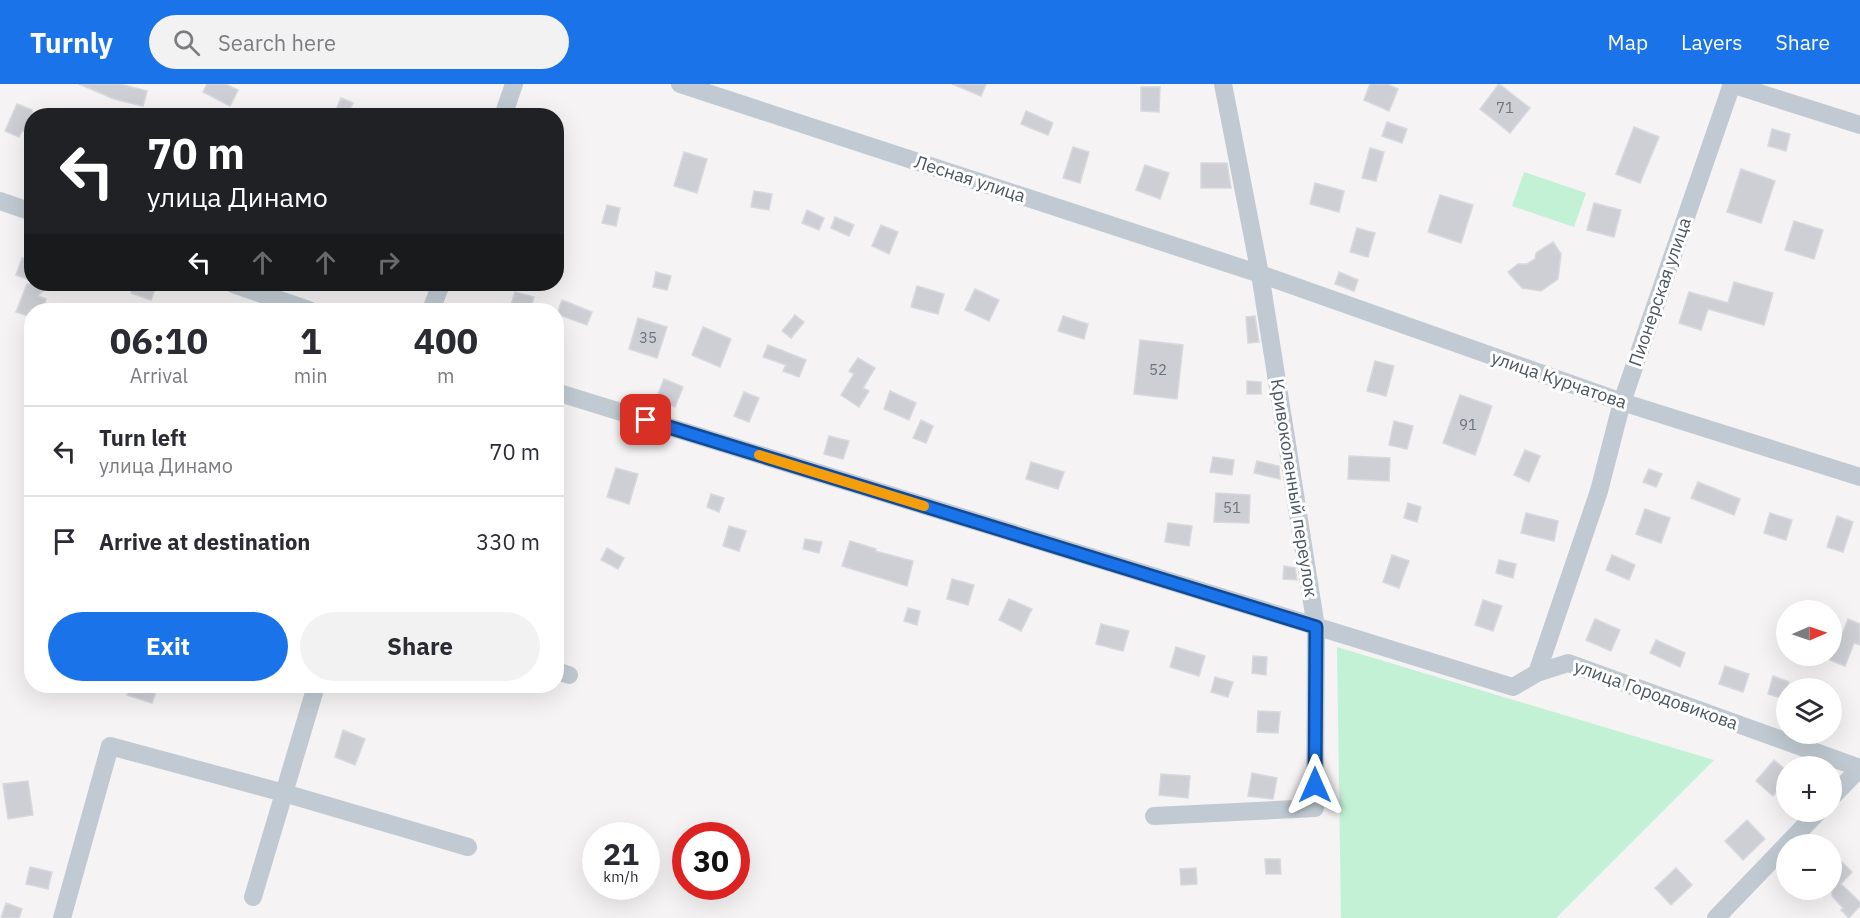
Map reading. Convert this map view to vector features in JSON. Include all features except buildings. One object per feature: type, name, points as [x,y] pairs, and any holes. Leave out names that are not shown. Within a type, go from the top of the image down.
[{"type":"street","points":[[506,108],[514,84]]},
{"type":"street","name":"Лесная улица","points":[[680,84],[1260,274]]},
{"type":"street","name":"Кривоколенный переулок","points":[[1154,816],[1315,808],[1316,627],[1260,274],[1223,84]]},
{"type":"street","points":[[1732,84],[1860,125]]},
{"type":"street","name":"Пионерская улица","points":[[1537,674],[1599,491],[1622,402],[1732,84]]},
{"type":"street","points":[[0,201],[24,209]]},
{"type":"street","name":"улица Курчатова","points":[[1260,274],[1622,402],[1860,477]]},
{"type":"street","points":[[253,291],[289,303]]},
{"type":"street","name":"улица Городовикова","points":[[564,394],[1513,687],[1537,674],[1568,663],[1860,768]]},
{"type":"street","points":[[253,897],[314,693]]},
{"type":"street","points":[[62,918],[110,746],[284,793],[468,847]]},
{"type":"street","points":[[1842,787],[1860,768]]},
{"type":"street","points":[[1716,918],[1808,822]]},
{"type":"green space","points":[[1524,172],[1586,193],[1574,227],[1512,206]]},
{"type":"green space","points":[[1337,647],[1714,760],[1556,918],[1341,918]]},
{"type":"slow traffic","points":[[759,455],[924,506]]},
{"type":"route","points":[[646,420],[1316,627],[1315,785]]}]
